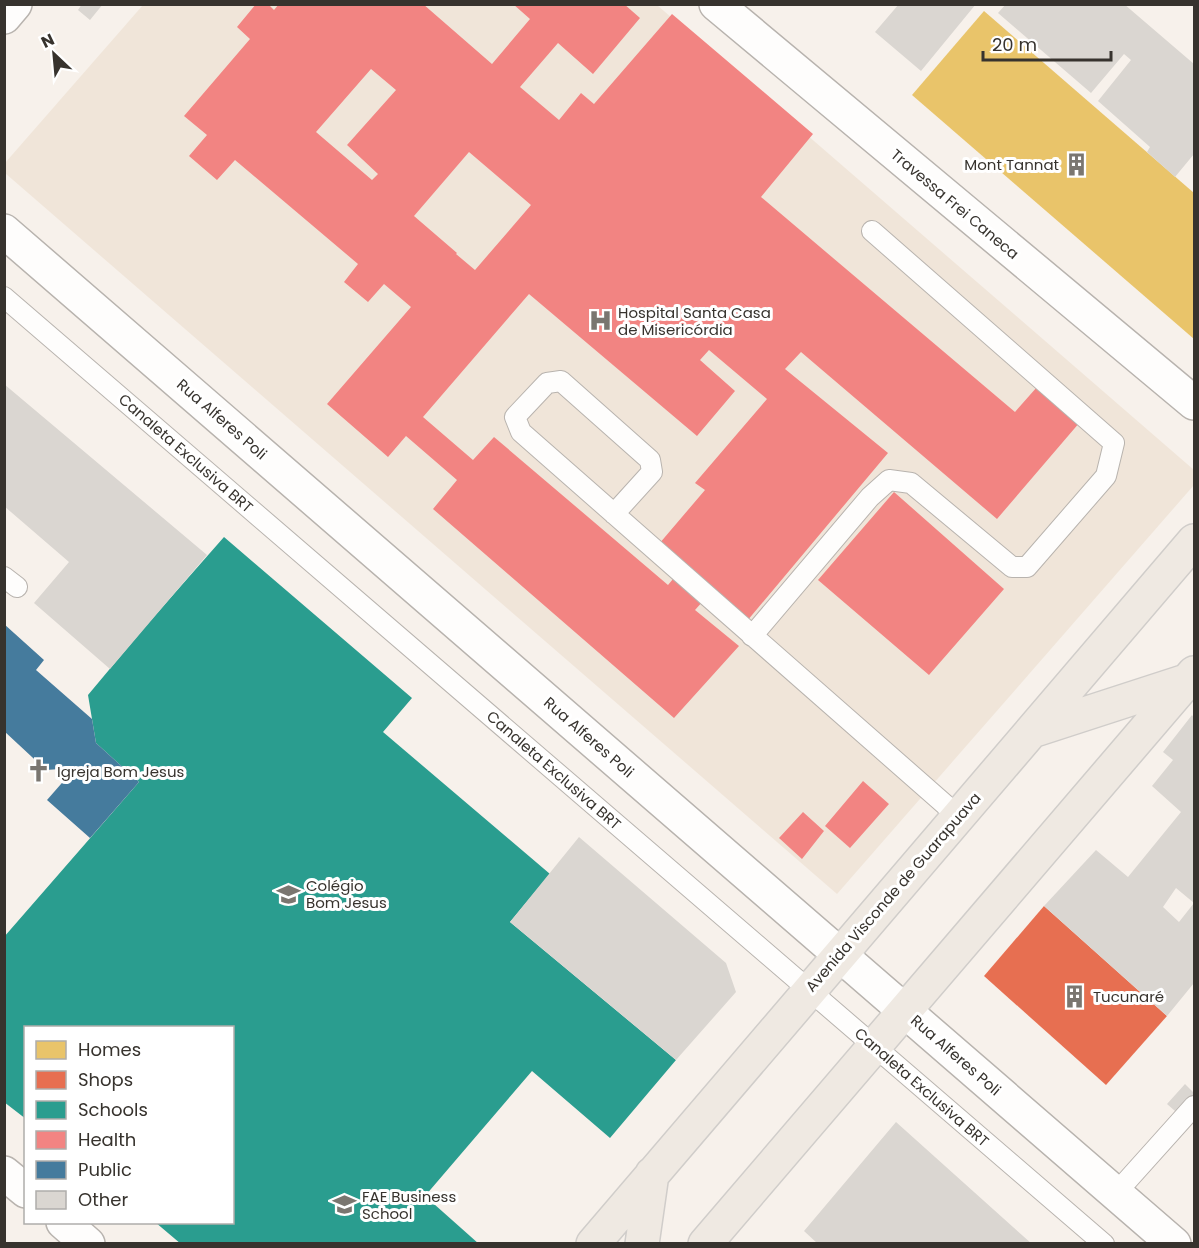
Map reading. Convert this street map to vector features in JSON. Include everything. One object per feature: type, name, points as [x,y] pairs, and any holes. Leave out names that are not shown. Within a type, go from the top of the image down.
[{"type":"main road","name":"Avenida Visconde de Guarapuava","points":[[593,1244],[1194,541]]},
{"type":"main road","points":[[1032,731],[1192,677]]},
{"type":"main road","points":[[705,1244],[1192,677]]},
{"type":"main road","points":[[642,1244],[652,1174]]},
{"type":"street","points":[[4,17],[15,4]]},
{"type":"street","name":"Travessa Frei Caneca","points":[[716,4],[1194,403]]},
{"type":"street","name":"Rua Alferes Poli","points":[[4,231],[1174,1244]]},
{"type":"street","points":[[4,1173],[24,1189]]},
{"type":"street","points":[[65,1224],[88,1244]]},
{"type":"lane","points":[[752,636],[870,497],[889,480],[911,483],[1012,567],[1027,567],[1106,476],[1114,443],[872,231]]},
{"type":"lane","name":"Canaleta Exclusiva BRT","points":[[4,297],[1104,1244]]},
{"type":"lane","points":[[614,514],[652,472],[650,460],[561,381],[547,383],[515,417],[521,432],[752,636],[958,816]]},
{"type":"lane","points":[[1116,1193],[1194,1106]]},
{"type":"shaded area","name":"Hospital Santa Casa de Misericórdia","points":[[143,5],[657,5],[1194,470],[1194,485],[837,894],[5,173],[5,163]]},
{"type":"building: Homes","name":"Mont Tannat","points":[[984,11],[1194,193],[1194,339],[912,95]]},
{"type":"building: Shops","name":"Tucunaré","points":[[1044,906],[1167,1016],[1106,1085],[984,976]]},
{"type":"building: Schools","name":"Colégio Bom Jesus","points":[[224,537],[412,698],[383,732],[550,874],[510,922],[676,1060],[610,1138],[532,1071],[425,1196],[479,1244],[181,1244],[157,1224],[234,1224],[234,1026],[24,1026],[24,1117],[4,1102],[4,937],[139,782],[96,743],[88,695]]},
{"type":"building: Health","points":[[256,4],[268,4],[274,10],[279,4],[423,4],[492,64],[530,19],[513,4],[624,4],[640,18],[593,74],[558,43],[520,87],[559,120],[581,93],[594,104],[672,14],[813,134],[761,197],[1015,412],[1037,387],[1080,422],[997,519],[801,352],[785,369],[888,453],[747,621],[712,591],[695,610],[739,646],[674,718],[433,509],[457,480],[406,436],[388,457],[327,404],[411,307],[384,284],[368,302],[344,282],[358,264],[235,160],[217,180],[189,156],[207,135],[184,116],[250,39],[237,27]],"holes":[[[371,69],[396,90],[347,145],[378,174],[372,180],[316,132]],[[469,152],[531,205],[475,270],[414,216]],[[529,294],[697,436],[735,391],[700,360],[709,350],[767,399],[695,483],[705,490],[659,544],[684,566],[668,585],[494,437],[473,460],[423,417]]]},
{"type":"building: Health","points":[[894,492],[1004,589],[929,675],[818,580]]},
{"type":"building: Health","points":[[863,781],[889,804],[850,848],[825,826]]},
{"type":"building: Health","points":[[803,812],[824,831],[802,859],[779,838]]},
{"type":"building: Public","points":[[4,624],[44,660],[36,670],[92,719],[96,743],[139,782],[90,838],[47,800],[75,768],[46,770],[4,731]]},
{"type":"building: Other","points":[[82,4],[103,4],[90,20],[78,10]]},
{"type":"building: Other","points":[[899,4],[976,4],[921,71],[875,32]]},
{"type":"building: Other","points":[[1006,4],[1124,4],[1194,64],[1194,154],[1175,177],[1147,152],[1150,147],[1098,101],[1131,60],[1124,54],[1091,93],[998,13]]},
{"type":"building: Other","points":[[4,384],[207,555],[110,669],[34,603],[69,562],[4,506]]},
{"type":"building: Other","points":[[1192,715],[1194,718],[1194,903],[1194,983],[1167,1016],[1044,906],[1096,850],[1128,877],[1181,812],[1152,786],[1173,760],[1163,752]],"holes":[[[1176,888],[1194,903],[1179,922],[1163,907]]]},
{"type":"building: Other","points":[[579,837],[726,963],[736,992],[676,1060],[510,922]]},
{"type":"building: Other","points":[[1185,1084],[1194,1093],[1194,1121],[1191,1125],[1167,1104]]},
{"type":"building: Other","points":[[896,1122],[1032,1244],[818,1244],[804,1231]]},
{"type":"place","name":"Mont Tannat","points":[[1077,164]]},
{"type":"place","name":"Hospital Santa Casa de Misericórdia","points":[[600,321]]},
{"type":"place","name":"Igreja Bom Jesus","points":[[39,771]]},
{"type":"place","name":"Colégio Bom Jesus","points":[[288,894]]},
{"type":"place","name":"Tucunaré","points":[[1075,996]]},
{"type":"place","name":"FAE Business School","points":[[344,1205]]}]
